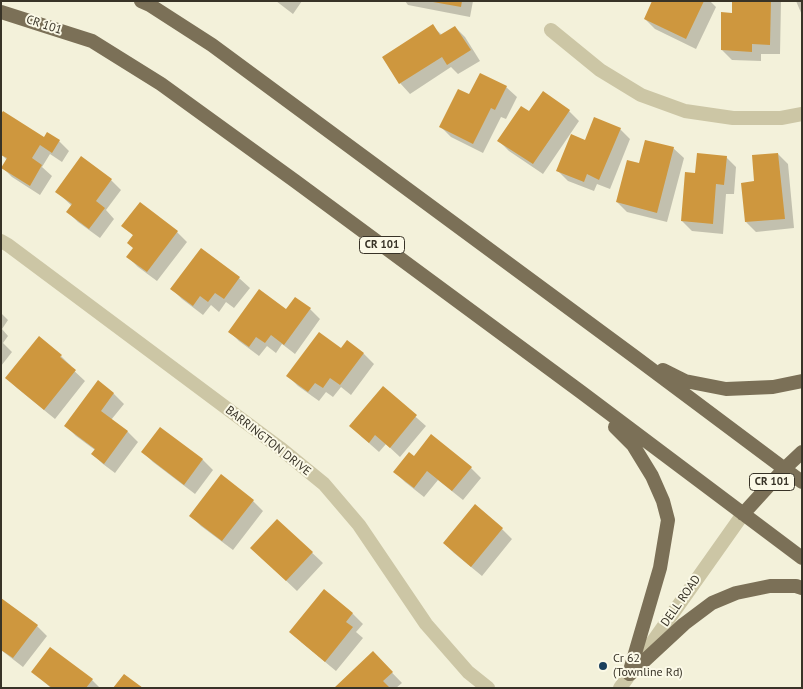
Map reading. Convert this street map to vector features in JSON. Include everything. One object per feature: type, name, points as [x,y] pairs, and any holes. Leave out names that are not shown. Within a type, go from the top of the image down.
[{"type":"main road","name":"CR 101","points":[[142,1],[212,45],[784,469]]},
{"type":"main road","name":"CR 101","points":[[1,12],[92,41],[160,84],[581,392],[802,558]]},
{"type":"main road","name":"CR 101","points":[[635,357],[685,381],[726,389],[773,387],[802,381]]},
{"type":"main road","points":[[581,392],[633,445],[652,476],[663,501],[668,520],[660,568],[629,674]]},
{"type":"main road","name":"CR 101","points":[[743,514],[802,452]]},
{"type":"main road","points":[[784,469],[802,482]]},
{"type":"main road","points":[[629,674],[684,624],[712,604],[736,593],[770,586],[796,586],[802,588]]},
{"type":"street","points":[[551,30],[600,70],[641,95],[685,110],[733,118],[781,118],[802,114]]},
{"type":"street","name":"BARRINGTON DRIVE","points":[[1,241],[272,442],[324,484],[359,525],[426,624],[468,672],[488,688]]},
{"type":"street","name":"DELL ROAD","points":[[620,688],[743,514]]},
{"type":"building","points":[[433,1],[462,1],[461,7]]},
{"type":"building","points":[[652,1],[704,1],[686,39],[644,19]]},
{"type":"building","points":[[732,1],[771,1],[770,45],[752,44],[752,52],[721,50],[721,12],[732,13]]},
{"type":"building","points":[[433,24],[440,35],[455,26],[471,50],[447,65],[442,57],[399,84],[382,57]]},
{"type":"building","points":[[480,73],[507,86],[495,110],[491,108],[473,144],[439,127],[458,89],[469,94]]},
{"type":"building","points":[[543,91],[570,110],[533,164],[497,141],[521,106],[529,111]]},
{"type":"building","points":[[3,111],[44,137],[47,132],[60,140],[52,153],[40,145],[32,158],[42,165],[30,186],[1,168],[7,158],[1,155],[1,114]]},
{"type":"building","points":[[594,117],[621,128],[599,180],[587,174],[584,182],[556,171],[571,134],[585,140]]},
{"type":"building","points":[[645,140],[674,147],[657,213],[616,202],[627,160],[639,163]]},
{"type":"building","points":[[697,153],[727,156],[724,185],[716,184],[713,224],[681,221],[685,172],[695,173]]},
{"type":"building","points":[[778,153],[785,219],[745,222],[741,183],[754,181],[752,155]]},
{"type":"building","points":[[81,156],[112,179],[96,201],[105,208],[89,229],[66,212],[72,204],[55,192]]},
{"type":"building","points":[[140,202],[178,231],[147,272],[126,257],[133,248],[127,243],[133,235],[121,226]]},
{"type":"building","points":[[201,248],[240,277],[224,299],[215,293],[208,302],[200,296],[193,306],[170,289]]},
{"type":"building","points":[[259,289],[286,309],[295,297],[311,308],[284,345],[271,335],[265,343],[256,337],[249,347],[228,332]]},
{"type":"building","points":[[319,332],[341,348],[347,340],[364,353],[340,385],[330,378],[323,388],[315,383],[308,392],[286,376]]},
{"type":"building","points":[[39,336],[62,355],[60,357],[76,370],[44,410],[5,378]]},
{"type":"building","points":[[98,380],[114,393],[101,411],[128,431],[104,464],[91,454],[95,449],[64,426]]},
{"type":"building","points":[[383,386],[417,415],[390,448],[375,435],[369,443],[349,426]]},
{"type":"building","points":[[160,427],[203,459],[184,485],[141,452]]},
{"type":"building","points":[[431,434],[472,467],[452,491],[427,471],[414,488],[393,472],[409,452],[414,456]]},
{"type":"building","points":[[221,474],[254,500],[222,541],[189,516]]},
{"type":"building","points":[[475,504],[503,528],[471,567],[443,543]]},
{"type":"building","points":[[277,519],[313,552],[286,581],[250,548]]},
{"type":"building","points":[[324,589],[353,613],[346,622],[353,627],[325,662],[289,632]]},
{"type":"building","points":[[1,598],[38,625],[13,658],[1,650]]},
{"type":"building","points":[[50,647],[93,679],[86,688],[52,688],[31,672]]},
{"type":"building","points":[[373,651],[393,672],[383,681],[390,688],[334,688]]},
{"type":"building","points":[[124,674],[143,688],[113,688]]},
{"type":"place","name":"Cr 62 (Townline Rd)","points":[[603,666]]}]
